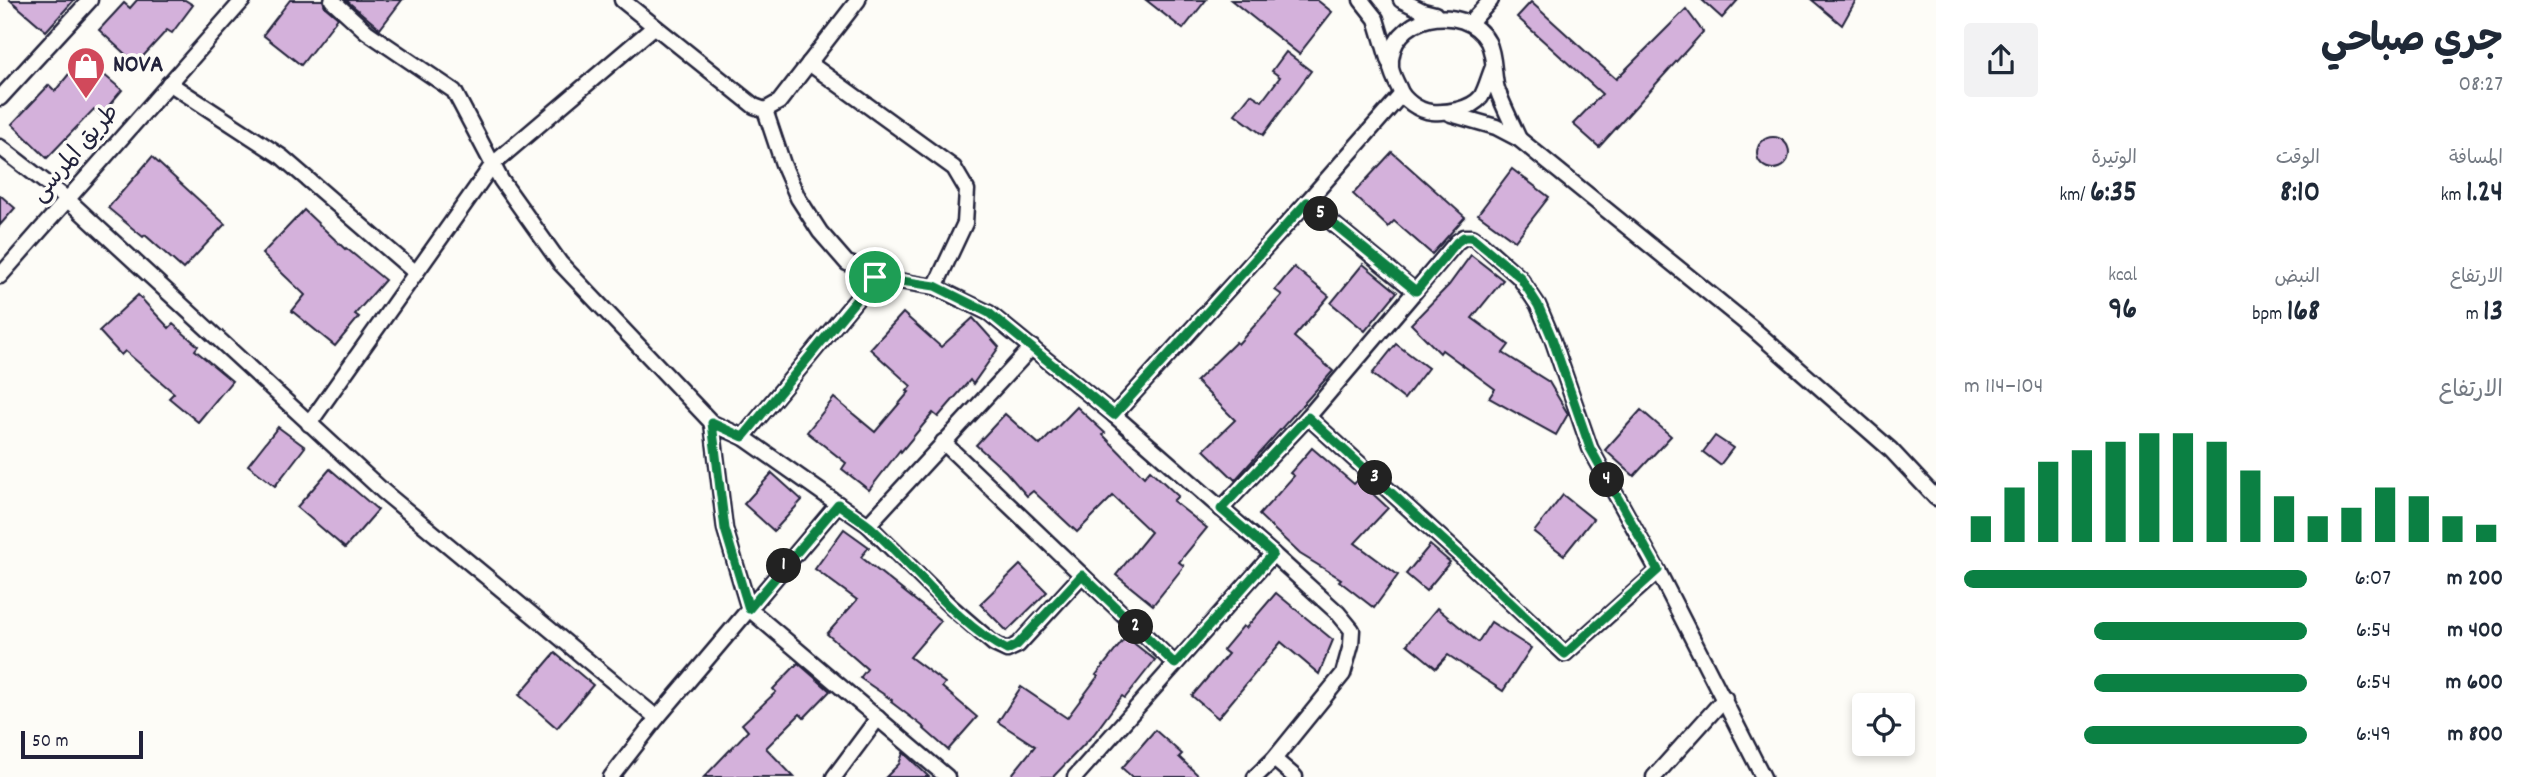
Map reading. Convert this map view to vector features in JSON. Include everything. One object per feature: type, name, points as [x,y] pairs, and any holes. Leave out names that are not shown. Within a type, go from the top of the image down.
[{"type":"street","points":[[0,98],[90,0]]},
{"type":"street","name":"طريق المرسى","points":[[0,276],[243,0]]},
{"type":"street","points":[[332,0],[368,32],[454,91],[501,180],[561,263],[712,423],[743,437],[868,526],[950,606],[994,643],[1007,650],[1017,645],[1082,575]]},
{"type":"street","points":[[622,0],[754,106],[765,110],[779,103],[858,0]]},
{"type":"street","points":[[1362,0],[1376,19],[1401,95],[1423,111],[1451,114],[1496,127],[1519,139],[1762,337],[1891,450],[1936,498]]},
{"type":"street","points":[[1401,0],[1423,11],[1454,14],[1471,22],[1488,42],[1497,89],[1519,139]]},
{"type":"street","points":[[1471,22],[1491,0]]},
{"type":"street","points":[[1391,68],[1395,43],[1411,23],[1435,14]]},
{"type":"street","points":[[309,424],[493,164],[654,27]]},
{"type":"street","points":[[809,63],[954,169],[967,190],[965,223],[935,286]]},
{"type":"street","points":[[1451,114],[1480,98],[1493,67]]},
{"type":"street","points":[[169,83],[282,157],[416,273]]},
{"type":"street","points":[[1114,415],[1401,95]]},
{"type":"street","points":[[765,110],[783,164],[798,198],[820,232],[848,263],[875,277],[935,286],[989,313],[1114,415],[1273,554],[1338,613],[1352,630],[1343,674],[1274,759],[1255,777]]},
{"type":"street","points":[[0,147],[66,199],[384,492],[657,718]]},
{"type":"street","points":[[1307,202],[1416,291]]},
{"type":"street","points":[[1221,509],[1308,417],[1457,242],[1464,237],[1472,237],[1520,277],[1538,305],[1590,448],[1658,570],[1763,777]]},
{"type":"street","points":[[743,437],[875,277]]},
{"type":"street","points":[[868,526],[1032,347]]},
{"type":"street","points":[[1308,417],[1565,654],[1658,570]]},
{"type":"street","points":[[712,423],[725,529],[749,609],[947,777]]},
{"type":"street","points":[[943,442],[1175,664]]},
{"type":"street","points":[[611,777],[657,718],[838,504]]},
{"type":"street","points":[[1077,776],[1273,554]]},
{"type":"street","points":[[1654,777],[1725,698]]},
{"type":"street","points":[[834,777],[878,718]]},
{"type":"street","points":[[1274,759],[1295,777]]},
{"type":"building","points":[[10,0],[74,0],[46,31]]},
{"type":"building","points":[[137,0],[185,0],[193,5],[172,33],[167,30],[136,64],[99,30],[124,3],[130,8]]},
{"type":"building","points":[[290,0],[323,0],[325,7],[338,18],[301,65],[263,35]]},
{"type":"building","points":[[346,0],[402,0],[380,29]]},
{"type":"building","points":[[1146,0],[1206,0],[1183,29]]},
{"type":"building","points":[[1231,0],[1317,0],[1332,12],[1299,54]]},
{"type":"building","points":[[1702,0],[1738,0],[1722,18]]},
{"type":"building","points":[[1812,0],[1856,0],[1842,25]]},
{"type":"building","points":[[1531,2],[1616,79],[1686,9],[1703,32],[1599,147],[1573,124],[1602,94],[1517,17]]},
{"type":"building","points":[[1286,52],[1311,71],[1263,135],[1235,114],[1251,94],[1262,101],[1280,77],[1272,71]]},
{"type":"building","points":[[83,57],[122,90],[101,115],[94,109],[47,158],[12,124],[49,85],[55,91]]},
{"type":"building","points":[[1773,137],[1785,141],[1789,153],[1785,165],[1773,169],[1761,165],[1757,153],[1761,141]]},
{"type":"building","points":[[1392,152],[1465,217],[1432,254],[1394,221],[1388,227],[1353,194]]},
{"type":"building","points":[[152,157],[225,224],[183,269],[145,235],[143,237],[108,208]]},
{"type":"building","points":[[1512,169],[1549,197],[1515,241],[1478,214]]},
{"type":"building","points":[[0,195],[15,208],[0,225]]},
{"type":"building","points":[[304,210],[345,249],[385,280],[355,314],[359,317],[335,346],[292,311],[305,295],[262,254]]},
{"type":"building","points":[[1471,255],[1503,280],[1472,318],[1509,345],[1503,353],[1549,382],[1568,414],[1556,435],[1489,398],[1495,389],[1442,350],[1440,353],[1411,324],[1449,285]]},
{"type":"building","points":[[1363,264],[1397,292],[1365,331],[1331,303]]},
{"type":"building","points":[[1294,267],[1329,296],[1294,337],[1333,371],[1235,480],[1204,450],[1235,420],[1196,381],[1236,342],[1238,344],[1282,295],[1275,290]]},
{"type":"building","points":[[138,295],[169,328],[173,324],[198,346],[195,350],[232,381],[198,422],[169,398],[174,393],[125,351],[121,355],[99,331]]},
{"type":"building","points":[[903,313],[941,347],[973,318],[999,347],[973,384],[970,380],[938,417],[933,413],[869,490],[842,469],[846,463],[807,432],[834,398],[875,432],[909,392],[907,391],[911,386],[870,349]]},
{"type":"building","points":[[1396,344],[1428,368],[1404,399],[1372,374]]},
{"type":"building","points":[[1077,407],[1105,433],[1103,435],[1144,477],[1150,470],[1178,496],[1173,501],[1207,528],[1179,562],[1184,566],[1153,605],[1116,575],[1151,532],[1113,496],[1077,532],[1033,491],[1027,496],[1006,472],[976,445],[1005,414],[1040,445]]},
{"type":"building","points":[[1641,410],[1671,436],[1634,476],[1605,450]]},
{"type":"building","points":[[278,427],[305,447],[275,486],[248,465]]},
{"type":"building","points":[[1715,436],[1733,448],[1720,465],[1703,452]]},
{"type":"building","points":[[1312,448],[1354,484],[1358,480],[1388,508],[1355,543],[1398,575],[1374,608],[1339,581],[1341,579],[1300,554],[1259,515],[1294,476],[1290,473]]},
{"type":"building","points":[[330,469],[378,510],[345,548],[297,507]]},
{"type":"building","points":[[772,473],[802,500],[774,531],[744,504]]},
{"type":"building","points":[[1563,495],[1593,519],[1564,555],[1534,532]]},
{"type":"building","points":[[844,529],[869,547],[861,557],[941,621],[910,657],[945,683],[942,687],[977,717],[948,750],[891,702],[892,700],[860,678],[867,669],[827,634],[857,600],[815,569]]},
{"type":"building","points":[[1430,545],[1450,562],[1426,591],[1406,574]]},
{"type":"building","points":[[1020,565],[1047,592],[1007,631],[980,604]]},
{"type":"building","points":[[1276,593],[1333,640],[1319,674],[1281,642],[1218,718],[1192,696],[1228,654],[1223,650]]},
{"type":"building","points":[[1437,608],[1478,642],[1491,622],[1531,648],[1503,691],[1448,655],[1436,668],[1407,644]]},
{"type":"building","points":[[1126,637],[1155,660],[1125,698],[1122,696],[1094,734],[1053,777],[1010,777],[1035,746],[998,722],[1021,687],[1067,718]]},
{"type":"building","points":[[555,653],[593,685],[557,728],[519,695]]},
{"type":"building","points":[[798,663],[830,691],[804,718],[800,714],[766,748],[794,777],[704,777],[748,731],[742,724],[776,692],[773,689]]},
{"type":"building","points":[[1155,730],[1182,754],[1179,757],[1200,777],[1132,777],[1122,768]]},
{"type":"building","points":[[903,753],[929,777],[886,777],[899,764]]},
{"type":"place","name":"NOVA","points":[[86,100]]},
{"type":"route","points":[[1307,202],[1416,291],[1457,242],[1464,237],[1472,237],[1520,277],[1538,305],[1568,381],[1590,448],[1658,570],[1565,654],[1308,417],[1221,509],[1273,554],[1175,664],[1082,575],[1017,645],[1007,650],[994,643],[950,606],[868,526],[838,504],[749,609],[725,529],[712,423],[743,437],[875,277],[935,286],[989,313],[1114,415],[1307,202]]}]
